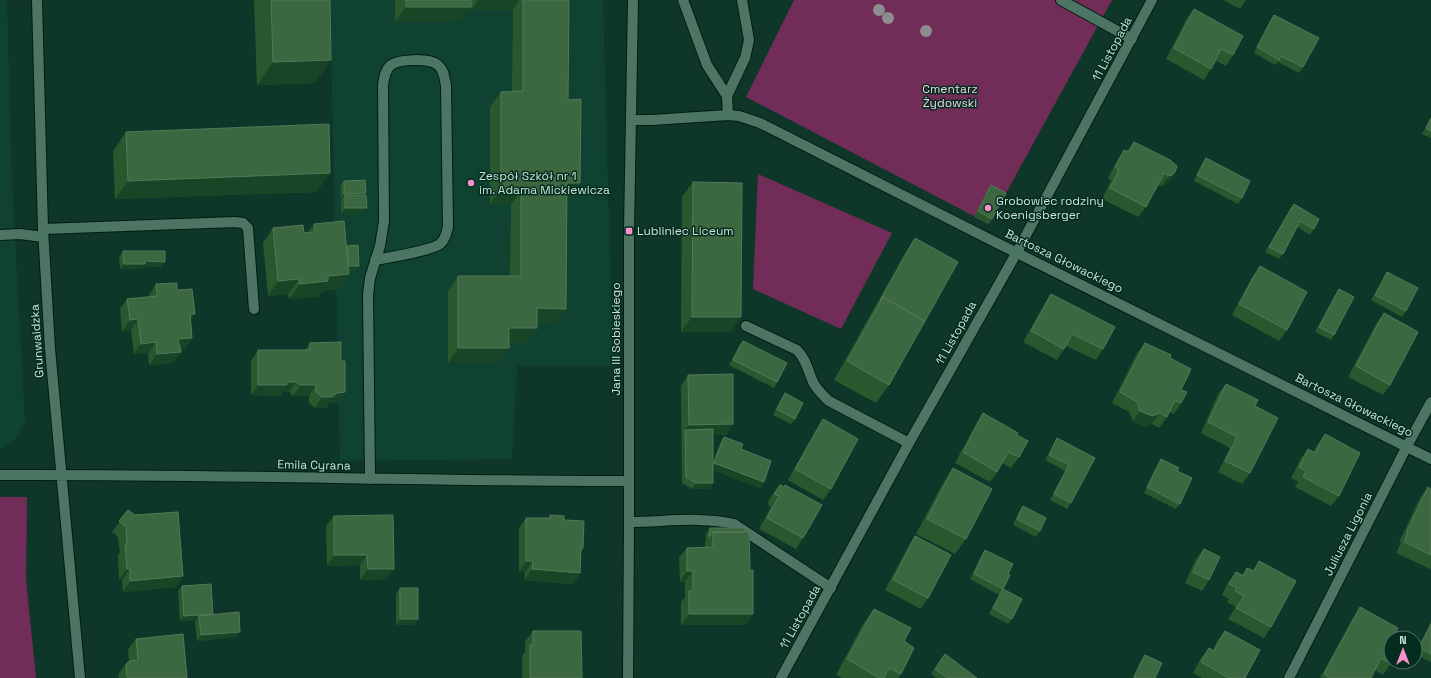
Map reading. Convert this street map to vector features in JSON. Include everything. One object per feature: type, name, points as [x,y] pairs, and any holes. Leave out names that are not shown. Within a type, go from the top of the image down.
[{"type":"street","name":"Grunwaldzka","points":[[37,0],[43,233],[50,348],[80,678]]},
{"type":"street","name":"Jana III Sobieskiego","points":[[628,678],[629,231],[633,0]]},
{"type":"street","points":[[683,0],[707,65],[727,96]]},
{"type":"street","points":[[728,115],[727,96],[745,58],[749,40],[742,0]]},
{"type":"street","points":[[1061,0],[1132,39]]},
{"type":"street","name":"11 Listopada","points":[[781,678],[909,443],[1017,252],[1152,0]]},
{"type":"street","points":[[370,479],[368,295],[370,278],[375,260],[383,234],[384,221],[383,85],[385,74],[391,65],[400,62],[426,61],[437,64],[443,72],[446,85],[448,227],[445,238],[440,245],[375,260]]},
{"type":"street","name":"Bartosza Głowackiego","points":[[631,120],[728,115],[739,116],[760,123],[1431,459]]},
{"type":"street","points":[[0,235],[235,222],[243,223],[248,228],[254,309]]},
{"type":"street","points":[[746,326],[797,350],[806,363],[815,385],[821,394],[829,401],[909,443]]},
{"type":"street","name":"Juliusza Ligonia","points":[[1289,678],[1407,446],[1431,402]]},
{"type":"street","name":"Emila Cyrana","points":[[0,474],[628,481]]},
{"type":"street","points":[[629,522],[708,520],[734,524],[830,588]]},
{"type":"shaded area","points":[[0,0],[7,0],[12,182],[25,422],[13,442],[0,450]]},
{"type":"shaded area","name":"Zespół Szkół nr 1 im. Adama Mickiewicza","points":[[330,0],[603,0],[613,366],[517,366],[512,459],[340,461]]},
{"type":"green space","name":"Cmentarz Żydowski","points":[[794,0],[1112,0],[989,224],[746,97]]},
{"type":"green space","points":[[758,174],[892,233],[841,329],[753,289]]},
{"type":"green space","points":[[0,497],[27,497],[26,580],[36,678],[0,678]]},
{"type":"building","points":[[271,0],[330,0],[331,60],[273,62]]},
{"type":"building","points":[[406,0],[471,0],[471,7],[406,7]]},
{"type":"building","points":[[523,0],[569,0],[568,100],[581,99],[580,183],[567,183],[566,309],[537,308],[537,328],[509,328],[509,348],[458,348],[458,276],[521,276],[521,189],[501,189],[501,92],[523,91]]},
{"type":"building","points":[[1194,9],[1243,36],[1233,55],[1221,49],[1211,69],[1174,48]]},
{"type":"building","points":[[1274,15],[1319,38],[1303,67],[1281,56],[1279,60],[1257,47]]},
{"type":"building","points":[[1431,118],[1431,131],[1426,128]]},
{"type":"building","points":[[329,124],[330,173],[128,181],[126,132]]},
{"type":"building","points":[[1134,142],[1170,160],[1177,166],[1172,175],[1169,176],[1164,173],[1146,207],[1110,188],[1119,170],[1115,167],[1124,150],[1129,152]]},
{"type":"building","points":[[1206,158],[1250,181],[1242,198],[1197,175]]},
{"type":"building","points":[[365,180],[366,193],[344,194],[344,181]]},
{"type":"building","points":[[693,182],[742,183],[741,317],[692,317]]},
{"type":"building","name":"Grobowiec rodziny Koenigsberger","points":[[991,185],[1006,193],[992,219],[978,211]]},
{"type":"building","points":[[345,195],[366,195],[367,208],[345,208]]},
{"type":"building","points":[[1294,204],[1319,219],[1314,229],[1300,221],[1283,254],[1269,247]]},
{"type":"building","points":[[344,221],[349,274],[328,276],[328,281],[300,284],[299,279],[278,281],[273,228],[303,225],[304,233],[315,232],[314,224]]},
{"type":"building","points":[[915,238],[958,262],[925,321],[883,297],[880,301]]},
{"type":"building","points":[[358,245],[359,266],[349,266],[347,246]]},
{"type":"building","points":[[123,251],[165,251],[165,262],[145,261],[145,264],[124,264]]},
{"type":"building","points":[[1260,266],[1307,292],[1287,330],[1239,304]]},
{"type":"building","points":[[1387,272],[1418,288],[1406,311],[1375,295]]},
{"type":"building","points":[[177,283],[177,290],[192,289],[195,314],[190,314],[192,338],[178,339],[181,352],[157,354],[156,342],[141,344],[138,319],[130,320],[127,299],[157,296],[156,284]]},
{"type":"building","points":[[1339,289],[1354,297],[1334,335],[1319,327]]},
{"type":"building","points":[[1051,294],[1115,327],[1103,349],[1072,334],[1064,349],[1031,331]]},
{"type":"building","points":[[883,297],[925,321],[889,385],[847,361]]},
{"type":"building","points":[[1384,313],[1418,332],[1390,385],[1356,366]]},
{"type":"building","points":[[743,341],[787,363],[777,382],[733,360]]},
{"type":"building","points":[[341,342],[341,361],[345,361],[345,392],[337,393],[332,397],[322,397],[316,392],[316,385],[301,385],[296,382],[287,382],[287,385],[258,385],[258,350],[310,350],[310,343]]},
{"type":"building","points":[[1145,343],[1171,355],[1170,358],[1191,369],[1181,390],[1187,392],[1181,403],[1175,400],[1167,417],[1160,413],[1152,416],[1140,411],[1137,402],[1120,392]]},
{"type":"building","points":[[733,374],[733,424],[689,425],[688,375]]},
{"type":"building","points":[[1226,384],[1258,400],[1255,406],[1278,418],[1250,473],[1225,461],[1237,437],[1208,422]]},
{"type":"building","points":[[785,393],[803,403],[795,419],[777,409]]},
{"type":"building","points":[[983,413],[1018,433],[1017,435],[1028,441],[1019,457],[1008,452],[997,472],[963,452]]},
{"type":"building","points":[[823,419],[858,439],[831,489],[795,469]]},
{"type":"building","points":[[713,429],[713,483],[696,483],[686,477],[685,430]]},
{"type":"building","points":[[1325,434],[1360,453],[1339,496],[1303,477],[1306,471],[1299,467],[1308,449],[1315,453]]},
{"type":"building","points":[[724,437],[743,444],[741,449],[771,461],[764,482],[714,463]]},
{"type":"building","points":[[1057,438],[1095,458],[1071,503],[1054,494],[1069,465],[1049,455]]},
{"type":"building","points":[[1161,459],[1179,468],[1177,471],[1192,478],[1180,504],[1147,487]]},
{"type":"building","points":[[953,468],[992,489],[966,539],[927,519]]},
{"type":"building","points":[[780,485],[784,487],[785,485],[822,505],[803,538],[767,518],[779,496],[774,494]]},
{"type":"building","points":[[1428,487],[1431,489],[1431,555],[1404,542],[1408,532],[1407,531]]},
{"type":"building","points":[[1023,506],[1046,518],[1040,531],[1017,519]]},
{"type":"building","points":[[128,510],[135,515],[178,512],[183,576],[130,581],[130,569],[127,569],[125,545],[127,545],[126,527],[119,521]]},
{"type":"building","points":[[393,515],[394,569],[368,569],[367,555],[334,555],[334,516]]},
{"type":"building","points":[[550,515],[564,516],[564,520],[584,521],[580,573],[532,569],[533,561],[526,561],[526,518],[550,518]]},
{"type":"building","points":[[710,528],[745,528],[745,532],[713,532],[709,537]]},
{"type":"building","points":[[713,532],[749,532],[750,570],[753,570],[753,614],[689,614],[689,591],[693,591],[693,571],[687,571],[687,548],[713,547]]},
{"type":"building","points":[[915,536],[951,555],[928,598],[893,580]]},
{"type":"building","points":[[1204,549],[1220,557],[1209,580],[1193,572]]},
{"type":"building","points":[[985,550],[1013,564],[1008,574],[1010,575],[1003,589],[974,574]]},
{"type":"building","points":[[1259,561],[1296,581],[1271,627],[1236,608],[1244,596],[1235,591],[1237,588],[1229,584],[1236,572],[1244,576],[1247,568],[1254,571]]},
{"type":"building","points":[[211,584],[213,614],[184,616],[182,586]]},
{"type":"building","points":[[400,588],[418,588],[418,619],[400,619]]},
{"type":"building","points":[[1003,589],[1022,599],[1012,619],[993,608]]},
{"type":"building","points":[[1360,607],[1398,628],[1397,630],[1383,630],[1383,659],[1381,658],[1371,678],[1330,678],[1324,674]]},
{"type":"building","points":[[874,609],[911,628],[904,641],[914,648],[901,674],[889,668],[884,678],[879,678],[847,659]]},
{"type":"building","points":[[239,612],[240,632],[201,635],[199,616]]},
{"type":"building","points":[[1431,624],[1431,654],[1423,650],[1423,640]]},
{"type":"building","points":[[533,631],[581,631],[582,678],[530,678],[530,645],[533,645]]},
{"type":"building","points":[[1225,631],[1260,650],[1245,678],[1229,678],[1201,662],[1209,648],[1214,651]]},
{"type":"building","points":[[183,634],[187,678],[127,677],[126,664],[130,661],[138,660],[136,639]]},
{"type":"building","points":[[945,654],[977,678],[948,678],[935,669]]},
{"type":"building","points":[[1145,655],[1162,663],[1155,678],[1134,677]]},
{"type":"place","name":"Zespół Szkół nr 1 im. Adama Mickiewicza","points":[[471,183]]},
{"type":"place","name":"Grobowiec rodziny Koenigsberger","points":[[988,208]]},
{"type":"place","name":"Lubliniec Liceum","points":[[629,231]]}]
